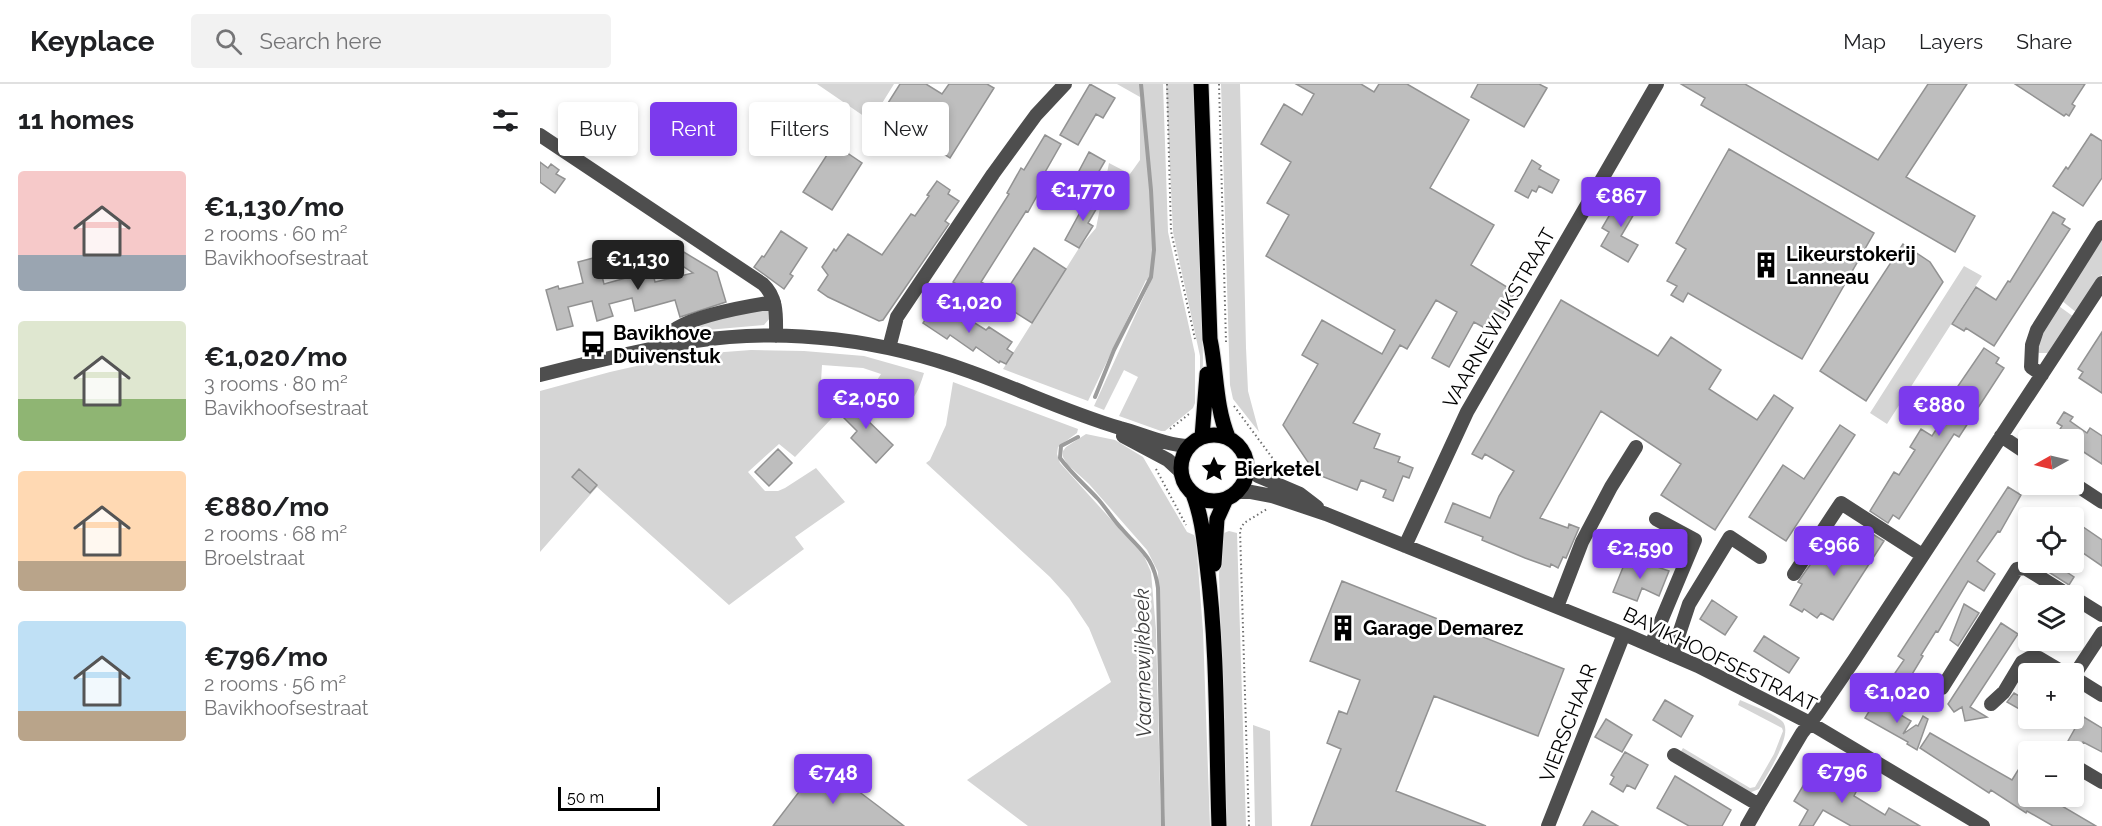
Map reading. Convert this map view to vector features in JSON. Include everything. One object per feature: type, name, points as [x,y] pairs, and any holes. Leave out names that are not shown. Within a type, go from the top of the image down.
[{"type":"main road","points":[[1201,84],[1203,437]]},
{"type":"main road","points":[[1203,341],[1214,357],[1218,405],[1228,437],[1243,451],[1247,467],[1245,480],[1232,495],[1217,519],[1212,606]]},
{"type":"main road","points":[[1228,437],[1219,435],[1203,437],[1189,446],[1184,451],[1181,472],[1186,488],[1201,499],[1216,502],[1232,495]]},
{"type":"main road","points":[[1192,494],[1199,509],[1203,531],[1212,606],[1219,826]]},
{"type":"street","points":[[889,348],[897,317],[993,174],[1036,116],[1065,84]]},
{"type":"street","name":"VAARNEWIJKSTRAAT","points":[[1405,546],[1467,412],[1657,84]]},
{"type":"street","points":[[540,135],[763,284],[770,291],[774,302],[776,336]]},
{"type":"street","points":[[2042,375],[2031,367],[2032,345],[2037,330],[2102,227]]},
{"type":"street","points":[[1747,826],[1802,733],[1854,660],[2102,283]]},
{"type":"street","points":[[657,348],[675,328],[747,306],[774,302]]},
{"type":"street","points":[[540,375],[695,341],[776,336],[839,339],[889,348],[954,366],[1107,425],[1174,445],[1189,446]]},
{"type":"street","points":[[1107,425],[1116,433],[1168,460],[1181,472]]},
{"type":"street","points":[[2001,436],[2018,447]]},
{"type":"street","points":[[1557,607],[1582,542],[1611,487],[1636,447]]},
{"type":"street","name":"BAVIKHOOFSESTRAAT","points":[[1247,467],[1258,476],[1300,494],[1326,514]]},
{"type":"street","points":[[2084,490],[2102,502]]},
{"type":"street","name":"BAVIKHOOFSESTRAAT","points":[[1232,495],[1251,492],[1272,496],[1326,514],[1651,645],[1810,723],[1983,826]]},
{"type":"street","points":[[1794,574],[1841,503],[1922,555]]},
{"type":"street","points":[[1651,645],[1695,540],[1656,519]]},
{"type":"street","points":[[1672,655],[1689,604],[1730,537],[1760,557]]},
{"type":"street","points":[[1942,688],[2017,569],[2025,568],[2053,585]]},
{"type":"street","points":[[2084,604],[2102,615]]},
{"type":"street","points":[[2082,663],[2102,633]]},
{"type":"street","name":"VIERSCHAAR","points":[[1548,826],[1623,634]]},
{"type":"street","points":[[2022,663],[2029,657],[2039,658],[2047,663]]},
{"type":"street","points":[[1991,704],[2004,692],[2018,668]]},
{"type":"street","points":[[2084,683],[2102,694]]},
{"type":"street","points":[[1674,755],[1759,806]]},
{"type":"street","points":[[2084,771],[2102,782]]},
{"type":"path","points":[[1167,84],[1171,231],[1203,341]]},
{"type":"path","points":[[1218,84],[1226,351]]},
{"type":"path","points":[[1233,404],[1281,470]]},
{"type":"path","points":[[1249,826],[1240,530],[1244,523],[1266,509]]},
{"type":"shaded area","points":[[817,84],[894,84],[883,102],[862,102],[862,115],[850,107],[850,102],[843,102]]},
{"type":"shaded area","points":[[1117,84],[1163,84],[1168,232],[1195,354],[1195,403],[1193,408],[1165,431],[1119,416],[1138,377],[1124,370],[1104,410],[1094,406],[1150,283],[1146,280],[1088,401],[1003,369],[1079,248],[1096,228],[1109,163],[1130,174],[1140,160],[1140,97]]},
{"type":"shaded area","points":[[1166,84],[1194,84],[1203,357],[1202,404],[1200,403],[1200,356],[1173,232]]},
{"type":"shaded area","points":[[1221,84],[1240,84],[1248,391],[1259,432],[1233,399],[1230,385]]},
{"type":"shaded area","points":[[2102,233],[2102,274],[2077,313],[2061,300]]},
{"type":"shaded area","points":[[1964,266],[1982,276],[1887,424],[1870,413]]},
{"type":"shaded area","points":[[2056,304],[2074,317],[2050,353],[2039,353],[2036,350],[2041,329]]},
{"type":"shaded area","points":[[768,310],[770,318],[764,325],[684,332],[684,329],[738,313]]},
{"type":"shaded area","points":[[751,350],[804,351],[864,356],[924,373],[910,402],[897,406],[880,399],[870,391],[881,374],[863,368],[822,365],[821,382],[843,386],[853,396],[795,457],[779,444],[748,472],[765,491],[778,491],[816,468],[845,502],[795,537],[804,549],[729,605],[597,487],[540,552],[540,391],[685,355]]},
{"type":"shaded area","points":[[953,382],[1078,429],[1077,433],[1058,447],[1057,454],[1060,463],[1144,556],[1151,572],[1156,630],[1161,826],[1028,826],[967,780],[1111,682],[1089,628],[1069,598],[1050,577],[926,463],[930,460],[946,425]]},
{"type":"shaded area","points":[[1086,434],[1115,440],[1143,457],[1187,532],[1194,535],[1196,540],[1203,631],[1210,826],[1165,826],[1158,572],[1147,550],[1063,457],[1066,447]]},
{"type":"shaded area","points":[[1229,531],[1237,533],[1246,826],[1227,826],[1219,575],[1221,539],[1224,533]]},
{"type":"shaded area","points":[[1740,700],[1773,715],[1782,721],[1785,727],[1785,735],[1773,765],[1759,789],[1749,793],[1680,753],[1683,748],[1750,788],[1755,787],[1774,754],[1783,731],[1782,728],[1738,705]]},
{"type":"shaded area","points":[[1253,725],[1270,731],[1272,826],[1255,826]]},
{"type":"building","points":[[900,84],[926,84],[942,94],[949,84],[987,84],[994,88],[950,158],[947,156],[949,156],[949,102],[889,102]]},
{"type":"building","points":[[1090,84],[1115,98],[1103,118],[1096,114],[1078,145],[1060,135]]},
{"type":"building","points":[[1296,84],[1361,84],[1374,92],[1379,84],[1407,84],[1469,120],[1430,188],[1494,225],[1471,265],[1515,292],[1492,332],[1474,322],[1449,367],[1432,358],[1457,312],[1436,300],[1407,349],[1400,345],[1353,423],[1380,434],[1374,448],[1400,457],[1398,462],[1413,468],[1409,478],[1403,476],[1393,501],[1383,497],[1386,490],[1361,480],[1357,490],[1316,474],[1283,425],[1318,364],[1302,355],[1322,320],[1382,354],[1395,330],[1266,256],[1289,215],[1267,203],[1291,162],[1261,144],[1284,104],[1302,115],[1314,94]]},
{"type":"building","points":[[1478,84],[1539,84],[1547,88],[1524,127],[1471,97]]},
{"type":"building","points":[[1681,84],[1745,84],[1878,160],[1928,84],[1967,84],[1906,177],[1975,216],[1955,252],[1701,105],[1705,98]]},
{"type":"building","points":[[2015,84],[2085,84],[2072,104],[2075,106],[2069,116],[2066,114],[2064,116]]},
{"type":"building","points":[[2091,134],[2102,141],[2102,178],[2083,206],[2053,186],[2066,167],[2068,169]]},
{"type":"building","points":[[1045,135],[1061,144],[1044,174],[1053,179],[1043,197],[1038,194],[1028,212],[1026,211],[981,282],[985,284],[977,296],[953,282],[1009,194],[1007,193],[1021,168],[1024,170]]},
{"type":"building","name":"Likeurstokerij Lanneau","points":[[1729,149],[1874,233],[1802,359],[1688,293],[1683,302],[1671,295],[1677,286],[1667,281],[1686,249],[1676,243]]},
{"type":"building","points":[[1089,152],[1105,161],[1094,180],[1079,171]]},
{"type":"building","points":[[850,155],[862,163],[832,210],[803,192],[826,156]]},
{"type":"building","points":[[1532,160],[1541,166],[1539,169],[1559,180],[1552,193],[1539,186],[1536,192],[1532,190],[1528,198],[1515,191]]},
{"type":"building","points":[[540,162],[548,168],[551,164],[559,170],[556,174],[565,179],[555,193],[540,182]]},
{"type":"building","points":[[937,181],[950,190],[948,194],[959,201],[945,221],[949,224],[883,320],[879,321],[818,290],[828,275],[822,267],[848,234],[882,255],[911,214],[915,216]]},
{"type":"building","points":[[1623,192],[1641,202],[1621,236],[1638,245],[1628,262],[1601,246],[1609,232],[1602,228]]},
{"type":"building","points":[[1090,194],[1101,201],[1088,223],[1093,226],[1079,248],[1065,240]]},
{"type":"building","points":[[2053,212],[2065,219],[2062,224],[2070,229],[1994,346],[1966,328],[1964,331],[1952,324],[1976,287],[1996,300],[2008,281],[2010,282]]},
{"type":"building","points":[[781,231],[807,248],[790,274],[793,276],[784,289],[754,267],[762,256],[764,257]]},
{"type":"building","points":[[1903,244],[1930,262],[1943,282],[1866,401],[1820,371]]},
{"type":"building","points":[[1034,248],[1066,269],[1032,323],[999,302]]},
{"type":"building","points":[[682,251],[717,272],[726,302],[680,317],[675,300],[635,311],[632,298],[609,304],[613,316],[597,321],[592,301],[568,307],[573,326],[557,330],[546,290],[583,283],[578,262],[597,257],[604,284],[626,278],[625,272],[651,265],[655,282],[693,273],[675,261]]},
{"type":"building","points":[[1561,300],[1658,356],[1671,337],[1721,370],[1709,389],[1757,420],[1774,395],[1793,408],[1715,530],[1661,495],[1681,464],[1601,411],[1540,518],[1568,528],[1569,524],[1579,528],[1566,558],[1563,557],[1558,568],[1525,558],[1482,540],[1483,537],[1445,522],[1453,503],[1490,518],[1499,496],[1514,471],[1485,454],[1482,459],[1472,454]]},
{"type":"building","points":[[936,303],[986,330],[989,327],[1012,342],[1007,349],[1013,353],[1006,364],[1000,361],[999,363],[976,347],[973,351],[950,335],[947,339],[923,323]]},
{"type":"building","points":[[2102,332],[2102,393],[2079,378],[2083,372],[2078,369]]},
{"type":"building","points":[[1984,348],[1999,358],[1996,363],[2004,368],[1959,437],[1954,434],[1899,519],[1893,515],[1888,523],[1870,511],[1894,472],[1899,475],[1915,450],[1910,447],[1921,429],[1932,436],[1948,411],[1943,408]]},
{"type":"building","points":[[862,393],[873,404],[862,415],[893,445],[876,463],[851,438],[857,431],[841,415]]},
{"type":"building","points":[[2064,412],[2073,417],[2070,421],[2081,429],[2060,429],[2062,426],[2057,423]]},
{"type":"building","points":[[1840,425],[1855,435],[1786,541],[1749,517],[1783,465],[1804,479]]},
{"type":"building","points":[[2090,428],[2102,436],[2102,464],[2084,452],[2084,431],[2087,433]]},
{"type":"building","points":[[778,449],[792,463],[769,486],[755,472]]},
{"type":"building","points":[[579,469],[597,485],[590,493],[572,477]]},
{"type":"building","points":[[2008,487],[2021,495],[2000,532],[1998,531],[1977,561],[1995,574],[1984,591],[1968,581],[1938,632],[1936,631],[1921,655],[1923,656],[1908,681],[1895,673],[1904,660],[1898,656]]},
{"type":"building","points":[[2084,528],[2102,540],[2102,566],[2084,554]]},
{"type":"building","points":[[1866,530],[1884,541],[1833,620],[1821,613],[1817,618],[1804,609],[1802,612],[1790,605],[1802,584],[1798,582],[1824,545],[1843,555],[1847,549],[1851,552]]},
{"type":"building","points":[[1626,560],[1638,565],[1640,561],[1669,571],[1659,596],[1642,588],[1637,601],[1613,592]]},
{"type":"building","points":[[2050,573],[2068,573],[2074,577],[2069,585]]},
{"type":"building","points":[[1342,581],[1564,669],[1538,736],[1434,696],[1396,791],[1486,826],[1311,826],[1341,749],[1327,743],[1339,711],[1347,714],[1360,680],[1310,661]]},
{"type":"building","points":[[1712,600],[1737,617],[1725,635],[1700,619]]},
{"type":"building","points":[[1964,604],[1979,613],[1958,646],[1950,640]]},
{"type":"building","points":[[2001,623],[2018,634],[1970,707],[1987,717],[1965,721],[1962,707],[1954,712],[1948,704]]},
{"type":"building","points":[[1764,636],[1799,658],[1789,673],[1754,651]]},
{"type":"building","points":[[2014,693],[2018,695],[2018,708],[2007,702]]},
{"type":"building","points":[[1665,700],[1693,716],[1681,737],[1653,720]]},
{"type":"building","points":[[1876,700],[1900,712],[1899,714],[1911,721],[1903,734],[1916,725],[1918,726],[1923,716],[1928,719],[1917,750],[1907,744],[1908,742],[1865,718]]},
{"type":"building","points":[[2084,717],[2102,728],[2102,752],[2084,741],[2068,741],[2075,729],[2084,729]]},
{"type":"building","points":[[1606,719],[1632,735],[1622,752],[1595,737]]},
{"type":"building","points":[[1930,733],[2012,780],[2018,770],[2018,807],[2064,807],[2096,826],[2053,826],[2027,811],[2026,813],[1991,790],[1989,793],[1920,748]]},
{"type":"building","points":[[1625,752],[1648,765],[1635,789],[1627,785],[1623,792],[1610,784],[1614,777],[1611,775]]},
{"type":"building","points":[[821,763],[878,806],[904,826],[773,826]]},
{"type":"building","points":[[1819,767],[1857,790],[1854,796],[1885,815],[1889,808],[1920,826],[1851,826],[1823,810],[1813,826],[1799,826],[1808,810],[1794,801],[1813,769]]},
{"type":"building","points":[[1675,776],[1731,810],[1722,826],[1689,826],[1657,808]]},
{"type":"building","points":[[1592,811],[1597,814],[1618,826],[1583,826]]},
{"type":"waterway","points":[[1095,397],[1114,350],[1151,277],[1154,250],[1151,190],[1141,84]]},
{"type":"waterway","name":"Vaarnewijkbeek","points":[[1078,437],[1061,446],[1060,458],[1146,555],[1156,577],[1163,826]]},
{"type":"place","name":"Likeurstokerij Lanneau","points":[[1766,265]]},
{"type":"place","name":"Bavikhove Duivenstuk","points":[[593,344]]},
{"type":"place","name":"Bierketel","points":[[1214,469]]},
{"type":"place","name":"Garage Demarez","points":[[1343,628]]}]
